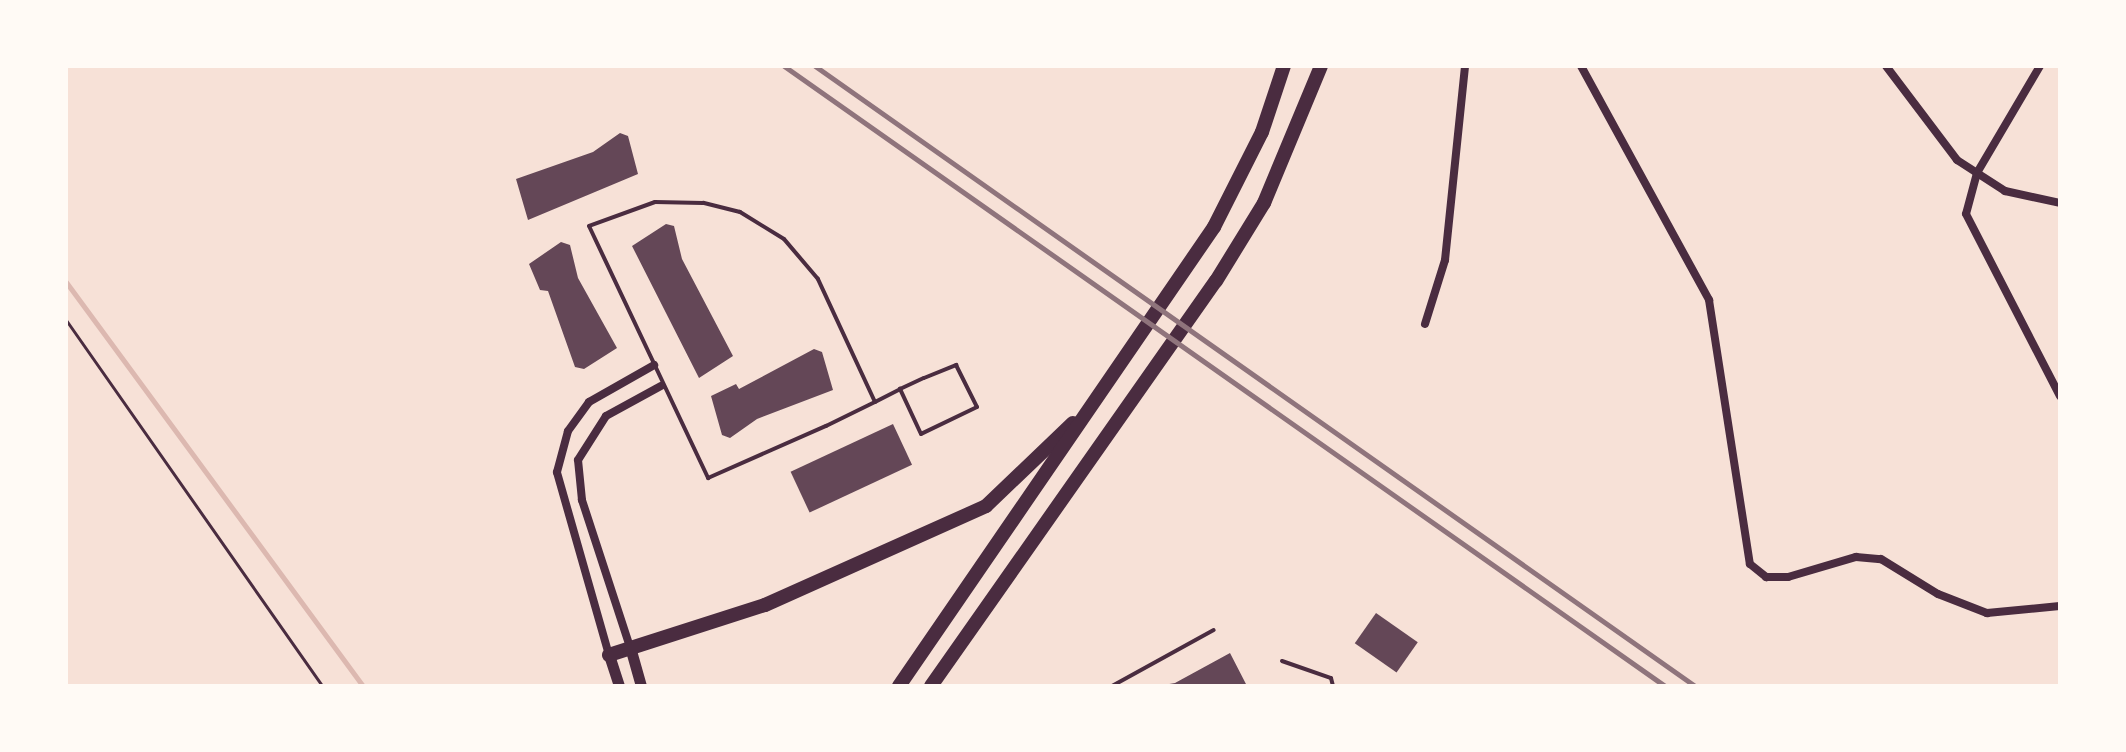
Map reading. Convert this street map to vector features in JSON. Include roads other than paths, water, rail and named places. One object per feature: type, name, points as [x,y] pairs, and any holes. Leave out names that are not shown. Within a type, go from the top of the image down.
[{"type":"main road","points":[[899,686],[1191,262],[1235,190],[1284,66]]},
{"type":"main road","points":[[931,686],[1216,281],[1264,203],[1321,66]]},
{"type":"main road","points":[[609,655],[765,605],[986,506],[1099,397]]},
{"type":"street","points":[[1425,324],[1445,260],[1465,66]]},
{"type":"street","points":[[1581,66],[1709,300],[1750,564],[1766,577],[1788,577],[1856,557],[1881,559],[1938,594],[1987,613],[2060,606]]},
{"type":"street","points":[[1886,66],[1957,160],[2005,191],[2060,203]]},
{"type":"street","points":[[2040,66],[1977,173],[1966,214],[2060,396]]},
{"type":"street","points":[[619,686],[557,472],[568,431],[589,402],[654,365]]},
{"type":"street","points":[[641,686],[582,500],[578,460],[606,416],[661,386]]},
{"type":"lane","points":[[875,402],[818,279],[801,259],[740,212],[703,203],[655,202],[589,226],[661,386],[708,478],[875,402],[900,389],[956,365],[977,407],[921,434],[900,389]]},
{"type":"lane","points":[[1112,686],[1214,630]]},
{"type":"lane","points":[[1282,661],[1331,678],[1333,686]]},
{"type":"waterway","points":[[66,282],[363,686]]},
{"type":"railway","points":[[784,66],[1665,686]]},
{"type":"railway","points":[[815,66],[1695,686]]}]
